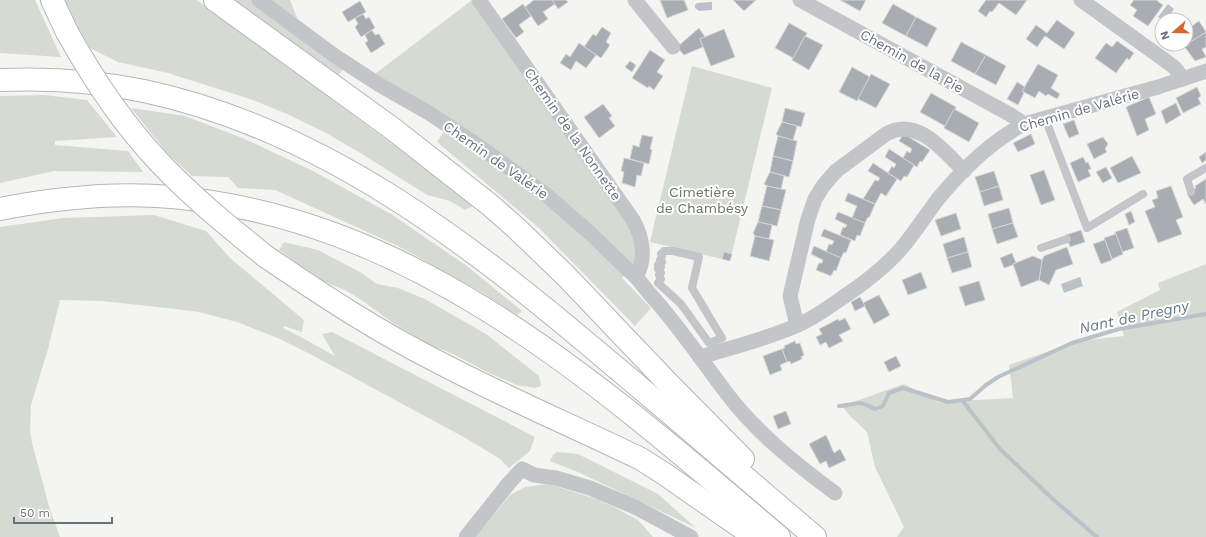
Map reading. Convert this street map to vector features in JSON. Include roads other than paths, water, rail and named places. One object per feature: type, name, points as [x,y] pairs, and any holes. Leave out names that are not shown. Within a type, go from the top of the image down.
[{"type":"highway","points":[[52,0],[66,32],[84,62],[116,110],[159,162],[209,210],[265,256],[334,302],[409,347],[475,381],[641,459],[753,536]]},
{"type":"highway","points":[[215,0],[433,160],[515,227],[565,275],[668,383],[822,537]]},
{"type":"highway","points":[[0,80],[43,79],[101,84],[142,90],[176,98],[243,120],[276,134],[370,182],[428,220],[513,282],[597,351],[815,537]]},
{"type":"highway","points":[[0,209],[31,203],[73,198],[136,196],[171,197],[242,207],[276,215],[310,225],[375,250],[469,298],[556,355],[609,395],[779,537]]},
{"type":"street","name":"Chemin de Valérie","points":[[259,0],[335,56],[441,122],[544,193],[636,276],[671,318],[733,401],[755,427],[779,449],[835,493]]},
{"type":"street","name":"Chemin de la Nonnette","points":[[479,0],[633,220],[641,237],[643,250],[640,270],[636,276]]},
{"type":"street","points":[[635,0],[673,47]]},
{"type":"street","name":"Chemin de la Pie","points":[[800,0],[1011,115],[1024,124]]},
{"type":"street","points":[[1081,0],[1170,64],[1183,79]]},
{"type":"street","name":"Chemin de Valérie","points":[[700,357],[775,334],[797,325],[828,308],[866,282],[901,249],[939,198],[964,171],[1007,133],[1024,124],[1158,88],[1206,71]]},
{"type":"street","points":[[797,325],[790,296],[808,219],[819,192],[836,171],[886,134],[893,130],[903,129],[916,131],[926,135],[964,171]]},
{"type":"street","points":[[466,537],[522,469],[534,475],[546,476],[571,482],[611,496],[691,537]]},
{"type":"lane","points":[[1046,118],[1087,228],[1143,194]]},
{"type":"lane","points":[[1191,192],[1187,179],[1206,168]]},
{"type":"lane","points":[[1041,248],[1067,239]]},
{"type":"lane","points":[[664,251],[673,251],[699,257],[692,288],[722,338],[709,343],[682,304],[658,283],[661,279],[658,275],[661,273],[658,269],[660,267],[658,265],[662,262],[660,260],[662,256],[661,254],[664,251]]},
{"type":"waterway","name":"Nant de Pregny","points":[[839,406],[860,403],[875,409],[883,406],[889,393],[903,388],[948,402],[970,399],[998,377],[1072,343],[1119,329],[1206,314]]},
{"type":"waterway","name":"Nant de Pregny","points":[[962,400],[1000,449],[1055,501],[1097,537]]},
{"type":"park label","name":"Cimetière de Chambésy","points":[[702,200]]}]
